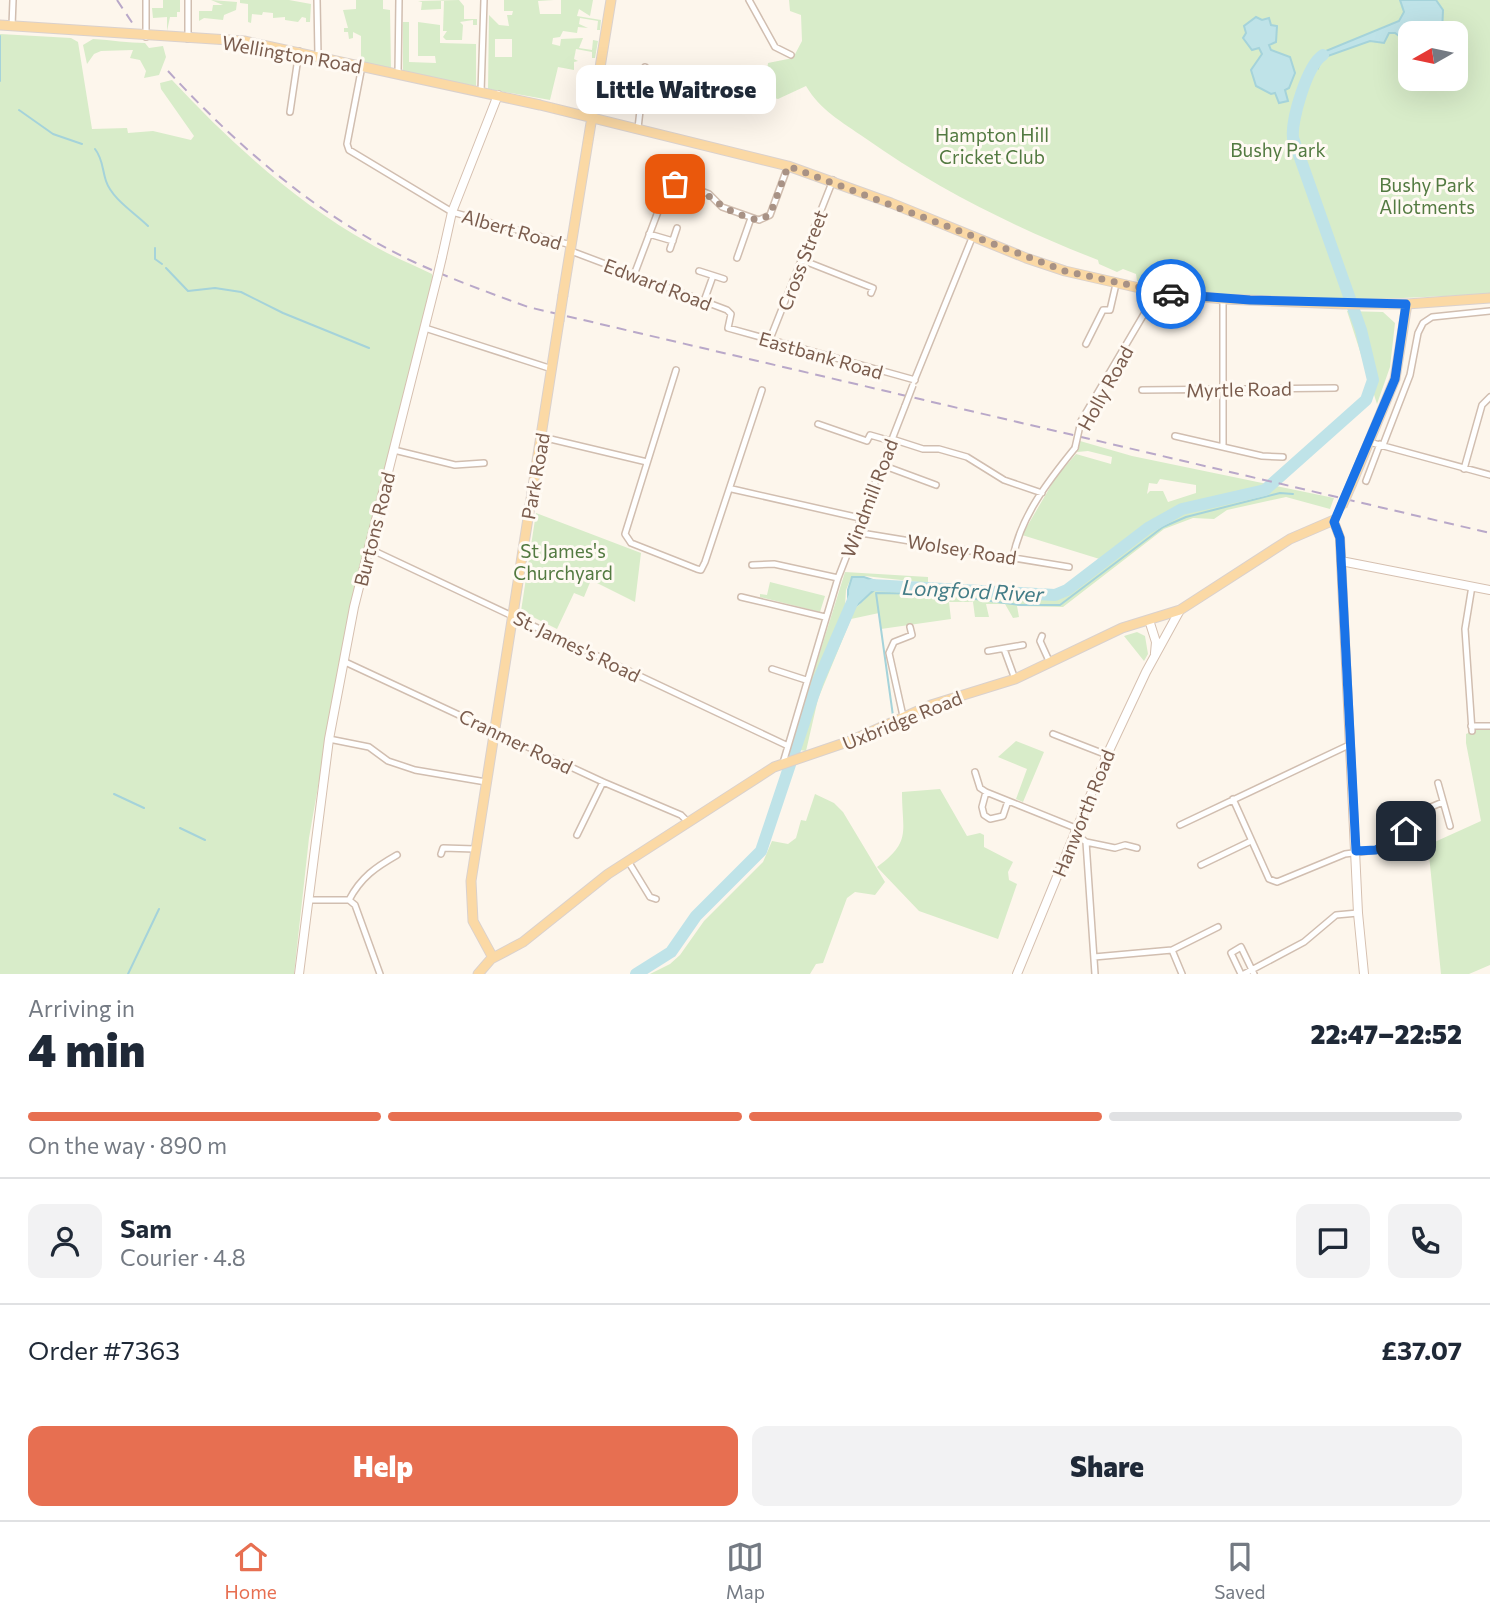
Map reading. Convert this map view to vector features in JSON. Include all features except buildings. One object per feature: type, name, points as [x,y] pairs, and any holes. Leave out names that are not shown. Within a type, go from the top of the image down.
[{"type":"main road","name":"Park Road","points":[[493,957],[478,936],[470,905],[475,849],[611,0]]},
{"type":"main road","name":"Wellington Road","points":[[0,25],[146,37],[244,41],[498,95],[788,166],[833,180],[972,238],[1065,271],[1157,292],[1223,299],[1343,303],[1406,304],[1490,298]]},
{"type":"main road","points":[[1333,522],[1352,483],[1377,444],[1398,369],[1406,304]]},
{"type":"main road","name":"Uxbridge Road","points":[[478,974],[493,957],[523,942],[628,861],[785,763],[903,716],[1015,679],[1122,628],[1180,610],[1270,551],[1333,522]]},
{"type":"street","points":[[12,26],[13,0]]},
{"type":"street","points":[[146,0],[146,37]]},
{"type":"street","points":[[188,0],[188,39]]},
{"type":"street","points":[[317,0],[318,55]]},
{"type":"street","points":[[398,75],[399,0]]},
{"type":"street","points":[[481,92],[484,0]]},
{"type":"street","points":[[749,0],[775,47],[791,55]]},
{"type":"street","points":[[290,111],[299,51]]},
{"type":"street","name":"Albert Road","points":[[362,66],[347,144],[349,150],[452,212],[571,248]]},
{"type":"street","points":[[638,128],[645,67]]},
{"type":"street","name":"Burtons Road","points":[[299,974],[329,739],[368,548],[438,278],[452,212],[498,95]]},
{"type":"street","points":[[668,192],[675,184],[681,183],[709,194],[722,207],[758,220],[770,215],[788,166]]},
{"type":"street","name":"Cross Street","points":[[770,339],[833,180]]},
{"type":"street","points":[[634,275],[662,201]]},
{"type":"street","points":[[737,258],[751,218]]},
{"type":"street","points":[[670,249],[677,228]]},
{"type":"street","points":[[649,234],[673,241]]},
{"type":"street","name":"Windmill Road","points":[[785,763],[786,746],[838,578],[972,238]]},
{"type":"street","name":"Edward Road","points":[[571,248],[731,314],[728,328]]},
{"type":"street","points":[[802,260],[873,288],[871,293]]},
{"type":"street","points":[[699,271],[724,279]]},
{"type":"street","points":[[704,302],[713,276]]},
{"type":"street","points":[[1086,344],[1103,310],[1110,310],[1116,284]]},
{"type":"street","name":"Holly Road","points":[[1042,493],[1075,447],[1081,421],[1157,292]]},
{"type":"street","points":[[1223,299],[1223,446]]},
{"type":"street","points":[[1366,481],[1377,444],[1410,375],[1418,333],[1423,323],[1432,317],[1490,311]]},
{"type":"street","points":[[425,328],[552,369]]},
{"type":"street","name":"Eastbank Road","points":[[728,328],[914,382]]},
{"type":"street","points":[[676,370],[625,539],[693,569],[701,570],[703,567],[732,489],[762,390]]},
{"type":"street","name":"Myrtle Road","points":[[1142,390],[1335,388]]},
{"type":"street","points":[[1464,469],[1482,405],[1490,397]]},
{"type":"street","points":[[818,424],[867,441],[870,435],[967,457],[1004,481],[1042,493],[1017,535],[1013,558]]},
{"type":"street","points":[[1175,436],[1262,456],[1283,457]]},
{"type":"street","points":[[542,437],[648,462]]},
{"type":"street","points":[[1377,444],[1490,475]]},
{"type":"street","points":[[394,450],[455,464],[484,463]]},
{"type":"street","points":[[882,465],[936,485]]},
{"type":"street","points":[[732,489],[860,518]]},
{"type":"street","points":[[1333,522],[1340,538],[1358,913],[1364,974]]},
{"type":"street","name":"Wolsey Road","points":[[855,532],[1069,567]]},
{"type":"street","name":"St. James's Road","points":[[368,548],[512,613],[786,746]]},
{"type":"street","points":[[1341,561],[1490,590]]},
{"type":"street","points":[[752,565],[774,564],[838,578]]},
{"type":"street","points":[[1472,586],[1465,629],[1471,728],[1490,726]]},
{"type":"street","points":[[741,597],[825,617]]},
{"type":"street","name":"Hanworth Road","points":[[1017,974],[1107,755],[1180,610]]},
{"type":"street","points":[[1149,620],[1156,642],[1155,655]]},
{"type":"street","points":[[903,716],[889,653],[894,642],[912,635],[911,627]]},
{"type":"street","points":[[1039,640],[1049,663]]},
{"type":"street","points":[[988,651],[1023,645]]},
{"type":"street","points":[[1004,649],[1015,679]]},
{"type":"street","name":"Cranmer Road","points":[[343,661],[603,782],[681,815],[688,822]]},
{"type":"street","points":[[772,669],[806,680]]},
{"type":"street","points":[[1053,734],[1107,755]]},
{"type":"street","points":[[329,739],[369,747],[388,761],[415,770],[486,782]]},
{"type":"street","points":[[1180,825],[1349,745]]},
{"type":"street","points":[[975,772],[980,788],[986,792],[1077,832],[1086,842],[1115,848],[1125,845],[1137,848]]},
{"type":"street","points":[[577,835],[603,782]]},
{"type":"street","points":[[1438,783],[1450,826]]},
{"type":"street","points":[[986,792],[982,807],[984,815],[990,819],[1003,816],[1008,801]]},
{"type":"street","points":[[1233,799],[1269,879],[1277,882],[1356,851],[1376,850],[1406,831],[1419,812],[1443,802]]},
{"type":"street","points":[[1200,865],[1251,841]]},
{"type":"street","points":[[1086,842],[1095,974]]},
{"type":"street","points":[[441,854],[443,848],[475,849]]},
{"type":"street","points":[[349,900],[374,867],[397,855]]},
{"type":"street","points":[[628,861],[650,897],[656,899]]},
{"type":"street","points":[[307,900],[349,900],[355,905],[380,974]]},
{"type":"street","points":[[1253,972],[1241,947],[1231,953],[1243,974],[1253,972],[1304,942],[1336,915],[1358,913]]},
{"type":"street","points":[[1094,957],[1172,950],[1218,927]]},
{"type":"street","points":[[1172,950],[1182,974]]},
{"type":"green space","points":[[163,0],[180,0],[180,12],[177,12],[177,17],[170,17],[167,31],[167,17],[153,18],[152,8],[163,8]]},
{"type":"green space","points":[[211,0],[237,2],[236,10],[224,15],[223,20],[204,18],[199,21],[199,11],[212,11],[213,5],[223,5]]},
{"type":"green space","points":[[240,0],[289,0],[311,4],[310,22],[306,22],[306,18],[302,17],[298,22],[285,20],[285,17],[273,18],[273,13],[263,12],[262,15],[252,14],[251,23],[248,22],[248,4],[240,3]]},
{"type":"green space","points":[[356,0],[383,0],[383,9],[390,10],[391,70],[361,61],[361,36],[353,32],[353,38],[349,39],[348,32],[344,32],[344,28],[348,28],[343,10],[356,9]]},
{"type":"green space","points":[[459,0],[464,6],[464,19],[477,19],[477,25],[473,25],[473,20],[460,22],[463,25],[462,40],[446,40],[443,37],[447,31],[443,31],[444,1],[441,1],[441,9],[421,10],[422,2],[418,1]]},
{"type":"green space","points":[[504,0],[554,0],[538,1],[540,14],[561,14],[561,0],[593,0],[590,16],[579,9],[577,16],[601,20],[600,30],[597,30],[598,21],[580,18],[579,24],[588,28],[578,27],[577,33],[563,31],[560,37],[553,38],[552,44],[560,46],[561,39],[583,38],[579,48],[592,50],[593,40],[598,41],[595,58],[592,58],[592,52],[576,49],[574,59],[578,61],[574,62],[574,70],[558,67],[550,100],[488,89],[489,15],[499,25],[509,26],[507,15],[512,15],[513,11],[504,11]],"holes":[[[495,39],[512,39],[512,57],[495,57]]]},
{"type":"green space","name":"Bushy Park","points":[[789,0],[1490,0],[1490,294],[1337,301],[1200,294],[1196,284],[1190,286],[1186,293],[1149,287],[1137,281],[1136,274],[1123,269],[1117,272],[1099,264],[1098,260],[1037,235],[949,191],[892,157],[832,115],[806,86],[778,99],[764,95],[768,63],[793,58],[802,41],[801,15],[790,11]]},
{"type":"green space","points":[[403,22],[409,22],[409,62],[436,63],[435,56],[418,56],[418,22],[440,25],[440,43],[476,44],[476,86],[403,72]]},
{"type":"green space","points":[[0,34],[71,38],[78,42],[92,129],[127,128],[128,133],[153,131],[191,140],[194,136],[161,89],[160,83],[172,80],[240,148],[289,190],[342,227],[432,274],[432,284],[348,616],[309,838],[294,974],[0,974]]},
{"type":"green space","points":[[93,39],[145,43],[149,48],[163,46],[166,57],[159,75],[144,78],[146,71],[140,60],[130,58],[133,50],[101,51],[94,54],[87,64],[83,45]]},
{"type":"green space","points":[[1347,311],[1383,312],[1395,323],[1390,367],[1377,404]]},
{"type":"green space","points":[[1080,441],[1132,456],[1334,498],[1330,509],[1286,497],[1227,510],[1214,519],[1193,518],[1164,529],[1063,607],[1017,606],[1019,617],[1013,618],[1005,604],[986,604],[989,617],[975,617],[973,602],[949,602],[951,619],[881,629],[879,613],[851,619],[818,699],[806,751],[799,750],[820,682],[849,611],[879,586],[900,583],[934,589],[951,587],[963,592],[1032,596],[1039,592],[1045,596],[1065,595],[1106,561],[1022,535],[1056,477],[1076,454],[1111,464],[1112,457],[1088,451],[1077,452]],"holes":[[[1160,479],[1196,485],[1196,493],[1168,502],[1163,491],[1150,491],[1147,494],[1149,483],[1157,484]]]},
{"type":"green space","name":"St James's Churchyard","points":[[536,513],[641,553],[635,602],[591,580],[584,597],[574,593],[557,629],[521,611]]},
{"type":"green space","points":[[845,572],[928,577],[928,583],[865,576],[851,578],[846,590],[845,607],[816,681],[795,747],[791,745]]},
{"type":"green space","points":[[770,582],[825,596],[820,612],[760,597],[760,594],[767,595]]},
{"type":"green space","points":[[1137,632],[1145,636],[1148,654],[1144,661],[1124,636]]},
{"type":"green space","points":[[1475,730],[1490,730],[1490,965],[1469,974],[1441,974],[1428,845],[1481,821],[1466,743],[1466,734]]},
{"type":"green space","points":[[1016,741],[1044,752],[1023,802],[1016,799],[1027,769],[998,757]]},
{"type":"green space","points":[[940,789],[967,836],[980,833],[984,835],[984,847],[1013,862],[1008,872],[1009,880],[1017,884],[998,939],[919,911],[877,867],[896,850],[903,835],[902,792]]},
{"type":"green space","points":[[815,794],[834,803],[843,812],[885,882],[875,895],[855,892],[847,898],[823,963],[816,964],[810,974],[650,974],[670,964],[680,955],[704,921],[763,862],[772,841],[788,844],[796,838],[801,820],[806,821]]},
{"type":"water","points":[[1400,0],[1436,0],[1443,10],[1443,21],[1399,21],[1404,12]]},
{"type":"water","points":[[1256,17],[1262,20],[1269,18],[1271,25],[1277,26],[1276,42],[1269,45],[1271,50],[1290,57],[1295,73],[1289,88],[1285,90],[1288,101],[1279,103],[1275,93],[1271,94],[1256,86],[1251,70],[1262,54],[1259,48],[1252,50],[1243,38],[1246,33],[1244,26]]},
{"type":"water","points":[[1398,21],[1398,35],[1389,33],[1384,43],[1370,41],[1322,58],[1318,68],[1312,62],[1316,55]]},
{"type":"water","points":[[852,577],[864,577],[885,584],[848,611],[848,590]]},
{"type":"waterway","points":[[0,36],[0,81]]},
{"type":"waterway","name":"Longford River","points":[[871,585],[1055,595],[1067,590],[1148,528],[1182,509],[1265,490],[1366,400],[1373,380],[1361,330],[1293,138],[1301,94],[1311,70],[1323,55]]},
{"type":"waterway","points":[[19,110],[53,134],[82,144]]},
{"type":"waterway","points":[[95,149],[113,194],[148,226]]},
{"type":"waterway","points":[[155,248],[155,259],[162,264]]},
{"type":"waterway","points":[[166,268],[188,291],[215,288],[241,292],[283,313],[369,348]]},
{"type":"waterway","points":[[893,716],[876,593],[939,594],[1020,605],[1060,605],[1163,527],[1186,517],[1280,493],[1293,494]]},
{"type":"waterway","name":"Longford River","points":[[636,974],[671,952],[696,916],[761,851],[818,681],[854,598]]},
{"type":"waterway","points":[[114,794],[144,808]]},
{"type":"waterway","points":[[180,828],[205,840]]},
{"type":"waterway","points":[[128,974],[159,909]]},
{"type":"railway","points":[[117,0],[135,27]]},
{"type":"railway","points":[[168,71],[252,153],[345,224],[414,262],[528,307],[1490,533]]},
{"type":"way so far","points":[[675,184],[681,183],[709,194],[722,207],[736,213],[758,220],[766,219],[770,215],[788,166],[833,180],[1014,254],[1116,284],[1171,294]]},
{"type":"place","name":"Little Waitrose","points":[[675,184]]},
{"type":"route","points":[[1171,294],[1223,299],[1406,304],[1401,356],[1395,379],[1334,520],[1340,538],[1356,851],[1376,850],[1406,831]]},
{"type":"park label","name":"Hampton Hill Cricket Club","points":[[992,145]]},
{"type":"park label","name":"Bushy Park Allotments","points":[[1427,195]]}]
